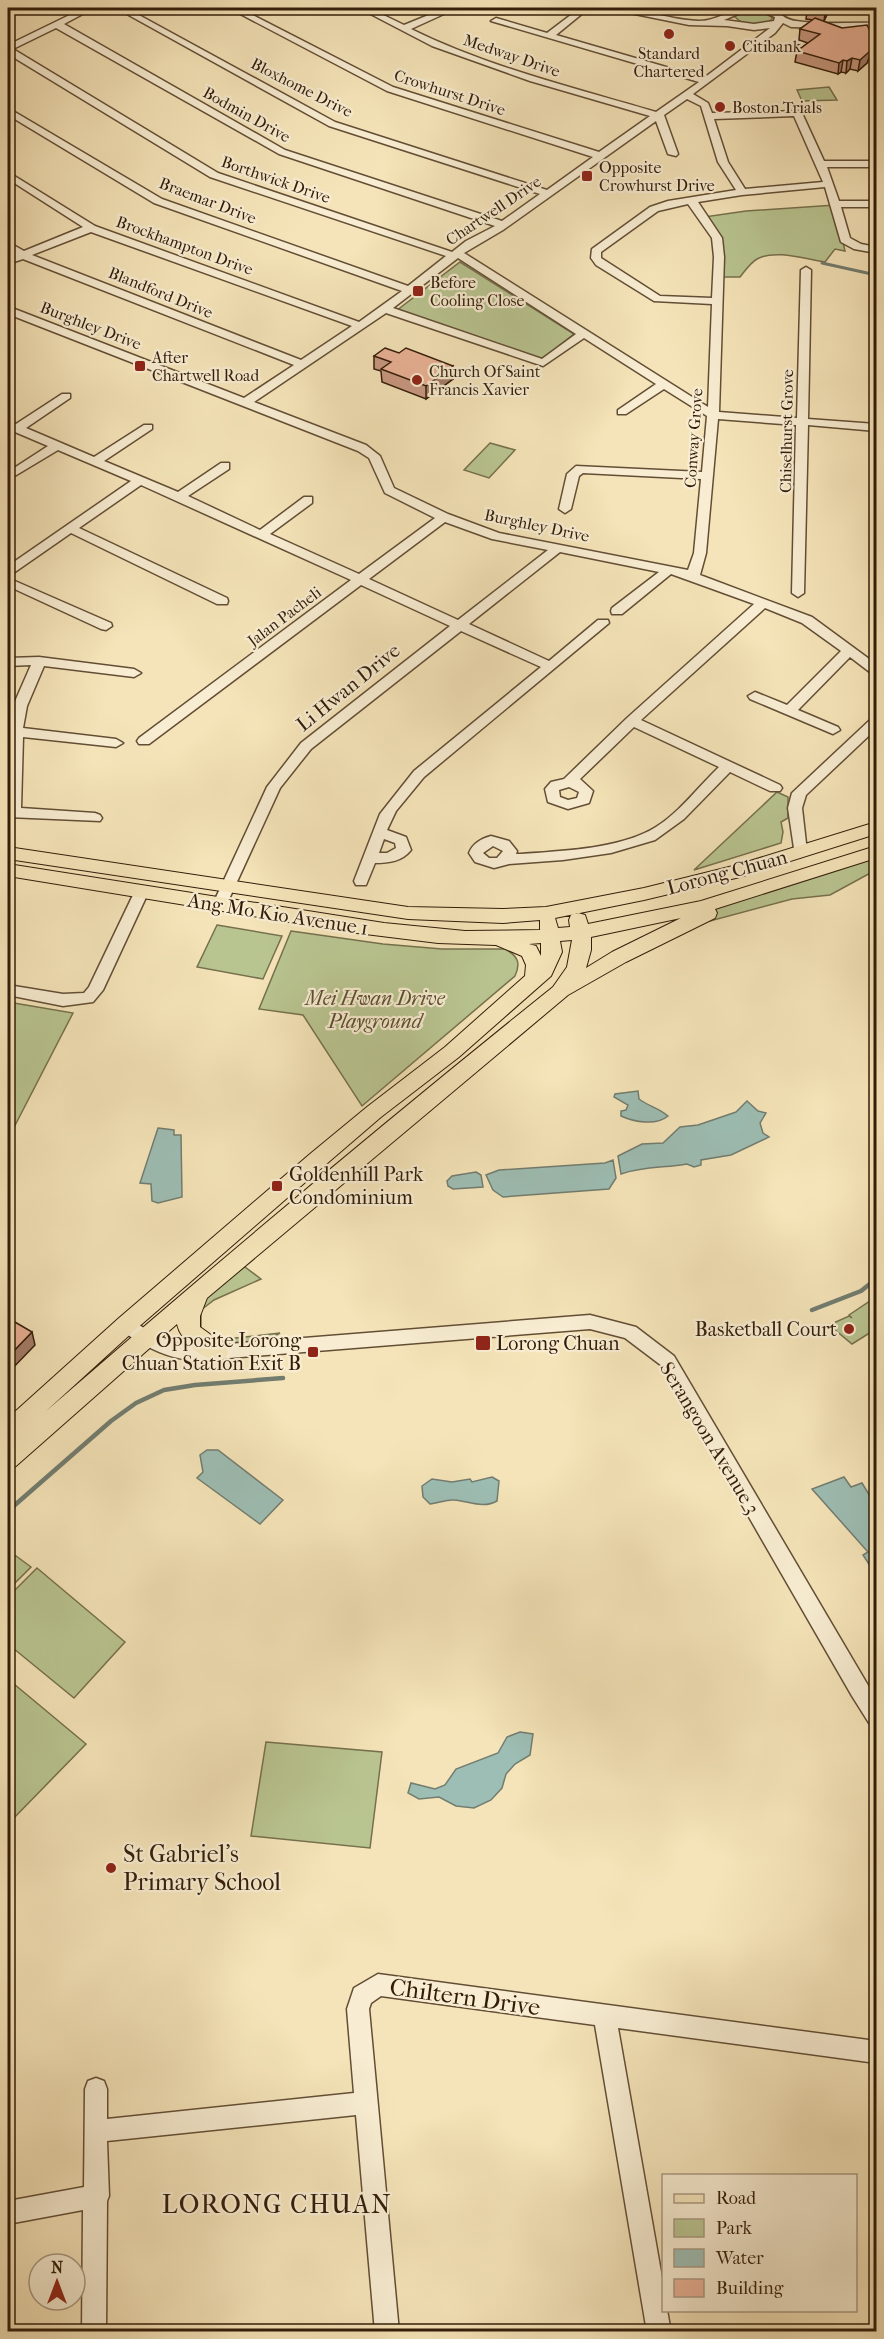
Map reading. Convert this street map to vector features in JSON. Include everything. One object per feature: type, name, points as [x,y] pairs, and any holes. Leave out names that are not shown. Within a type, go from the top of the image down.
[{"type":"main road","name":"Lorong Chuan","points":[[546,913],[644,894],[740,871],[876,828]]},
{"type":"main road","name":"Lorong Chuan","points":[[551,935],[668,915],[876,852]]},
{"type":"main road","name":"Ang Mo Kio Avenue 1","points":[[8,853],[408,913],[473,916],[546,913]]},
{"type":"main road","name":"Ang Mo Kio Avenue 1","points":[[8,870],[219,906],[418,935],[486,938],[551,935]]},
{"type":"main road","points":[[8,1459],[197,1294],[560,992],[619,957],[749,892]]},
{"type":"main road","points":[[560,992],[573,977],[579,964],[581,931],[574,908]]},
{"type":"main road","points":[[8,1432],[127,1324],[270,1201],[392,1098],[452,1052],[536,979],[549,962],[552,952],[546,913]]},
{"type":"main road","points":[[486,938],[510,943],[529,951],[536,965],[536,979]]},
{"type":"main road","points":[[392,1098],[411,1100],[418,1109]]},
{"type":"main road","points":[[270,1201],[277,1211],[291,1215]]},
{"type":"main road","points":[[197,1294],[188,1316],[188,1326],[192,1334],[217,1352]]},
{"type":"street","points":[[8,49],[90,8]]},
{"type":"street","name":"Bloxhome Drive","points":[[120,8],[332,124],[547,193]]},
{"type":"street","name":"Crowhurst Drive","points":[[233,8],[390,89],[600,156]]},
{"type":"street","name":"Medway Drive","points":[[363,8],[435,44],[533,79],[656,116]]},
{"type":"street","points":[[405,28],[453,8]]},
{"type":"street","points":[[550,35],[585,8]]},
{"type":"street","points":[[620,8],[689,22],[762,27],[776,23],[876,27]]},
{"type":"street","points":[[633,8],[694,20],[717,20],[731,15],[736,10],[748,8]]},
{"type":"street","points":[[757,8],[771,9],[776,23]]},
{"type":"street","points":[[731,15],[742,25],[756,31],[758,41]]},
{"type":"street","points":[[496,21],[706,81]]},
{"type":"street","name":"Chartwell Drive","points":[[245,403],[361,326],[456,255],[503,225],[706,81],[758,41],[776,23]]},
{"type":"street","name":"Bodmin Drive","points":[[57,25],[282,152],[503,225]]},
{"type":"street","name":"Borthwick Drive","points":[[8,49],[214,175],[456,255],[713,415]]},
{"type":"street","points":[[686,94],[705,105],[723,162],[742,192]]},
{"type":"street","name":"Braemar Drive","points":[[8,111],[158,201],[410,290]]},
{"type":"street","points":[[710,116],[798,113],[829,184],[844,240],[858,247],[876,250]]},
{"type":"street","points":[[656,116],[660,117],[673,154]]},
{"type":"street","points":[[820,164],[876,164]]},
{"type":"street","name":"Brockhampton Drive","points":[[8,175],[91,228],[361,326]]},
{"type":"street","points":[[717,301],[658,299],[600,263],[595,255],[600,248],[654,209],[691,200],[742,192],[829,184]]},
{"type":"street","name":"Conway Grove","points":[[691,200],[717,238],[713,415],[700,553],[693,576]]},
{"type":"street","points":[[835,204],[876,204]]},
{"type":"street","points":[[8,261],[91,228]]},
{"type":"street","name":"Blandford Drive","points":[[8,245],[23,255],[304,365]]},
{"type":"street","name":"Chiselhurst Grove","points":[[798,593],[806,270]]},
{"type":"street","points":[[385,309],[543,363],[583,334]]},
{"type":"street","name":"Burghley Drive","points":[[8,310],[368,450],[377,460],[389,490],[444,517],[496,536],[670,569],[693,576],[815,625],[876,670]]},
{"type":"street","points":[[622,412],[662,385]]},
{"type":"street","points":[[12,427],[66,396]]},
{"type":"street","points":[[713,415],[876,427]]},
{"type":"street","points":[[94,462],[147,426]]},
{"type":"street","points":[[12,427],[179,497],[551,666]]},
{"type":"street","points":[[8,477],[57,446]]},
{"type":"street","points":[[179,497],[225,466]]},
{"type":"street","points":[[565,509],[573,474],[580,469],[707,476]]},
{"type":"street","points":[[8,571],[139,481]]},
{"type":"street","points":[[261,535],[308,500]]},
{"type":"street","name":"Jalan Pacheli","points":[[144,741],[444,517]]},
{"type":"street","points":[[70,528],[222,601]]},
{"type":"street","name":"Li Hwan Drive","points":[[219,906],[267,798],[290,764],[319,736],[559,547]]},
{"type":"street","points":[[618,611],[670,569]]},
{"type":"street","points":[[8,582],[106,626]]},
{"type":"street","points":[[569,782],[632,721],[763,603]]},
{"type":"street","points":[[360,882],[393,804],[419,774],[603,623]]},
{"type":"street","points":[[789,711],[849,650]]},
{"type":"street","points":[[8,662],[39,661],[134,673]]},
{"type":"street","points":[[39,661],[12,731],[11,812],[95,818]]},
{"type":"street","points":[[755,696],[833,730]]},
{"type":"street","points":[[632,721],[775,788]]},
{"type":"street","points":[[800,852],[795,808],[799,793],[876,722]]},
{"type":"street","points":[[12,731],[116,743]]},
{"type":"street","points":[[506,859],[569,854],[641,841],[661,832],[728,766]]},
{"type":"street","points":[[372,858],[390,858],[404,850],[401,840],[380,833]]},
{"type":"street","points":[[8,990],[63,1000],[80,1000],[89,996],[95,990],[141,893]]},
{"type":"street","name":"Serangoon Avenue 3","points":[[127,1324],[147,1339],[183,1352],[217,1352],[590,1322],[630,1332],[668,1360],[876,1716]]},
{"type":"street","name":"Chiltern Drive","points":[[387,2331],[358,2009],[362,1996],[378,1985],[876,2052]]},
{"type":"street","points":[[605,2017],[658,2331]]},
{"type":"street","points":[[94,2331],[97,2196],[96,2089]]},
{"type":"street","points":[[97,2131],[367,2103]]},
{"type":"street","points":[[8,2212],[97,2196]]},
{"type":"green space","points":[[753,9],[760,10],[773,18],[765,23],[754,25],[743,23],[735,17],[735,15]]},
{"type":"green space","points":[[829,87],[837,100],[802,101],[797,90]]},
{"type":"green space","points":[[835,205],[845,251],[835,249],[825,262],[781,255],[764,256],[752,263],[740,277],[720,277],[721,243],[704,217],[746,211]]},
{"type":"green space","points":[[460,262],[574,334],[545,357],[539,359],[396,311]]},
{"type":"green space","points":[[490,443],[515,450],[489,478],[464,470]]},
{"type":"green space","points":[[777,792],[788,797],[788,818],[781,822],[783,832],[781,843],[694,870]]},
{"type":"green space","points":[[876,855],[876,870],[830,895],[792,899],[710,921],[694,915]]},
{"type":"green space","points":[[217,925],[282,936],[263,979],[197,967]]},
{"type":"green space","name":"Mei Hwan Drive Playground","points":[[291,931],[383,944],[442,949],[505,949],[513,954],[518,967],[515,976],[362,1106],[303,1015],[259,1009]]},
{"type":"green space","points":[[8,1002],[73,1013],[8,1139]]},
{"type":"green space","points":[[237,1261],[261,1279],[214,1300],[201,1310],[201,1333],[218,1340],[280,1333],[271,1338],[248,1342],[224,1342],[192,1334],[188,1322],[193,1301],[209,1283]]},
{"type":"green space","points":[[876,1297],[876,1329],[852,1344],[829,1325],[849,1316],[852,1318],[849,1315]]},
{"type":"green space","points":[[8,1550],[31,1567],[8,1590]]},
{"type":"green space","points":[[37,1568],[125,1642],[74,1698],[8,1644],[8,1597]]},
{"type":"green space","points":[[8,1679],[86,1744],[11,1821],[8,1818]]},
{"type":"green space","points":[[266,1742],[382,1752],[370,1848],[251,1836]]},
{"type":"water","points":[[638,1091],[639,1099],[668,1116],[657,1121],[645,1122],[621,1116],[621,1111],[626,1110],[628,1105],[614,1097],[615,1094]]},
{"type":"water","points":[[747,1101],[758,1111],[766,1113],[760,1123],[763,1133],[769,1137],[731,1155],[701,1160],[701,1165],[694,1167],[687,1164],[621,1174],[618,1156],[642,1144],[663,1143],[680,1127],[698,1125],[736,1112]]},
{"type":"water","points":[[158,1128],[174,1130],[174,1135],[181,1135],[182,1197],[158,1203],[152,1201],[151,1184],[140,1183]]},
{"type":"water","points":[[613,1160],[616,1178],[609,1189],[503,1197],[493,1190],[486,1175],[499,1170],[605,1163]]},
{"type":"water","points":[[476,1172],[481,1175],[483,1187],[453,1189],[448,1186],[447,1181],[452,1176]]},
{"type":"water","points":[[207,1450],[218,1450],[283,1500],[260,1524],[197,1478],[203,1472],[200,1455]]},
{"type":"water","points":[[492,1477],[499,1481],[497,1501],[492,1503],[481,1504],[452,1500],[430,1504],[423,1497],[422,1486],[432,1479],[452,1482],[470,1479],[472,1482]]},
{"type":"water","points":[[844,1477],[851,1487],[862,1483],[876,1506],[876,1575],[863,1555],[868,1552],[812,1489]]},
{"type":"water","points":[[520,1732],[533,1734],[530,1755],[515,1764],[506,1774],[502,1788],[491,1800],[474,1808],[456,1806],[439,1797],[419,1799],[408,1793],[411,1783],[435,1789],[445,1785],[456,1769],[498,1753],[507,1737]]},
{"type":"building","points":[[808,8],[827,8],[825,13],[807,11]]},
{"type":"building","points":[[815,18],[842,28],[867,25],[874,39],[869,52],[860,60],[852,58],[839,63],[797,51],[820,34],[800,29]]},
{"type":"building","points":[[385,348],[399,353],[406,348],[453,366],[426,386],[381,369],[391,362],[374,356]]},
{"type":"building","points":[[8,1318],[32,1332],[8,1357]]},
{"type":"waterway","points":[[822,263],[876,275]]},
{"type":"waterway","points":[[812,1310],[861,1291],[876,1279]]},
{"type":"waterway","points":[[8,1511],[111,1421],[136,1403],[164,1390],[195,1385],[283,1378]]},
{"type":"place","name":"Standard Chartered","points":[[669,34]]},
{"type":"place","name":"Citibank","points":[[730,46]]},
{"type":"place","name":"Boston Trials","points":[[720,107]]},
{"type":"place","name":"Opposite Crowhurst Drive","points":[[587,176]]},
{"type":"place","name":"Before Cooling Close","points":[[418,291]]},
{"type":"place","name":"After Chartwell Road","points":[[140,366]]},
{"type":"place","name":"Church Of Saint Francis Xavier","points":[[417,380]]},
{"type":"place","name":"Goldenhill Park Condominium","points":[[277,1186]]},
{"type":"place","name":"Basketball Court","points":[[849,1329]]},
{"type":"place","name":"Lorong Chuan","points":[[483,1343]]},
{"type":"place","name":"Opposite Lorong Chuan Station Exit B","points":[[313,1352]]},
{"type":"place","name":"St Gabriel's Primary School","points":[[111,1868]]},
{"type":"district","name":"LORONG CHUAN","points":[[277,2204]]}]
